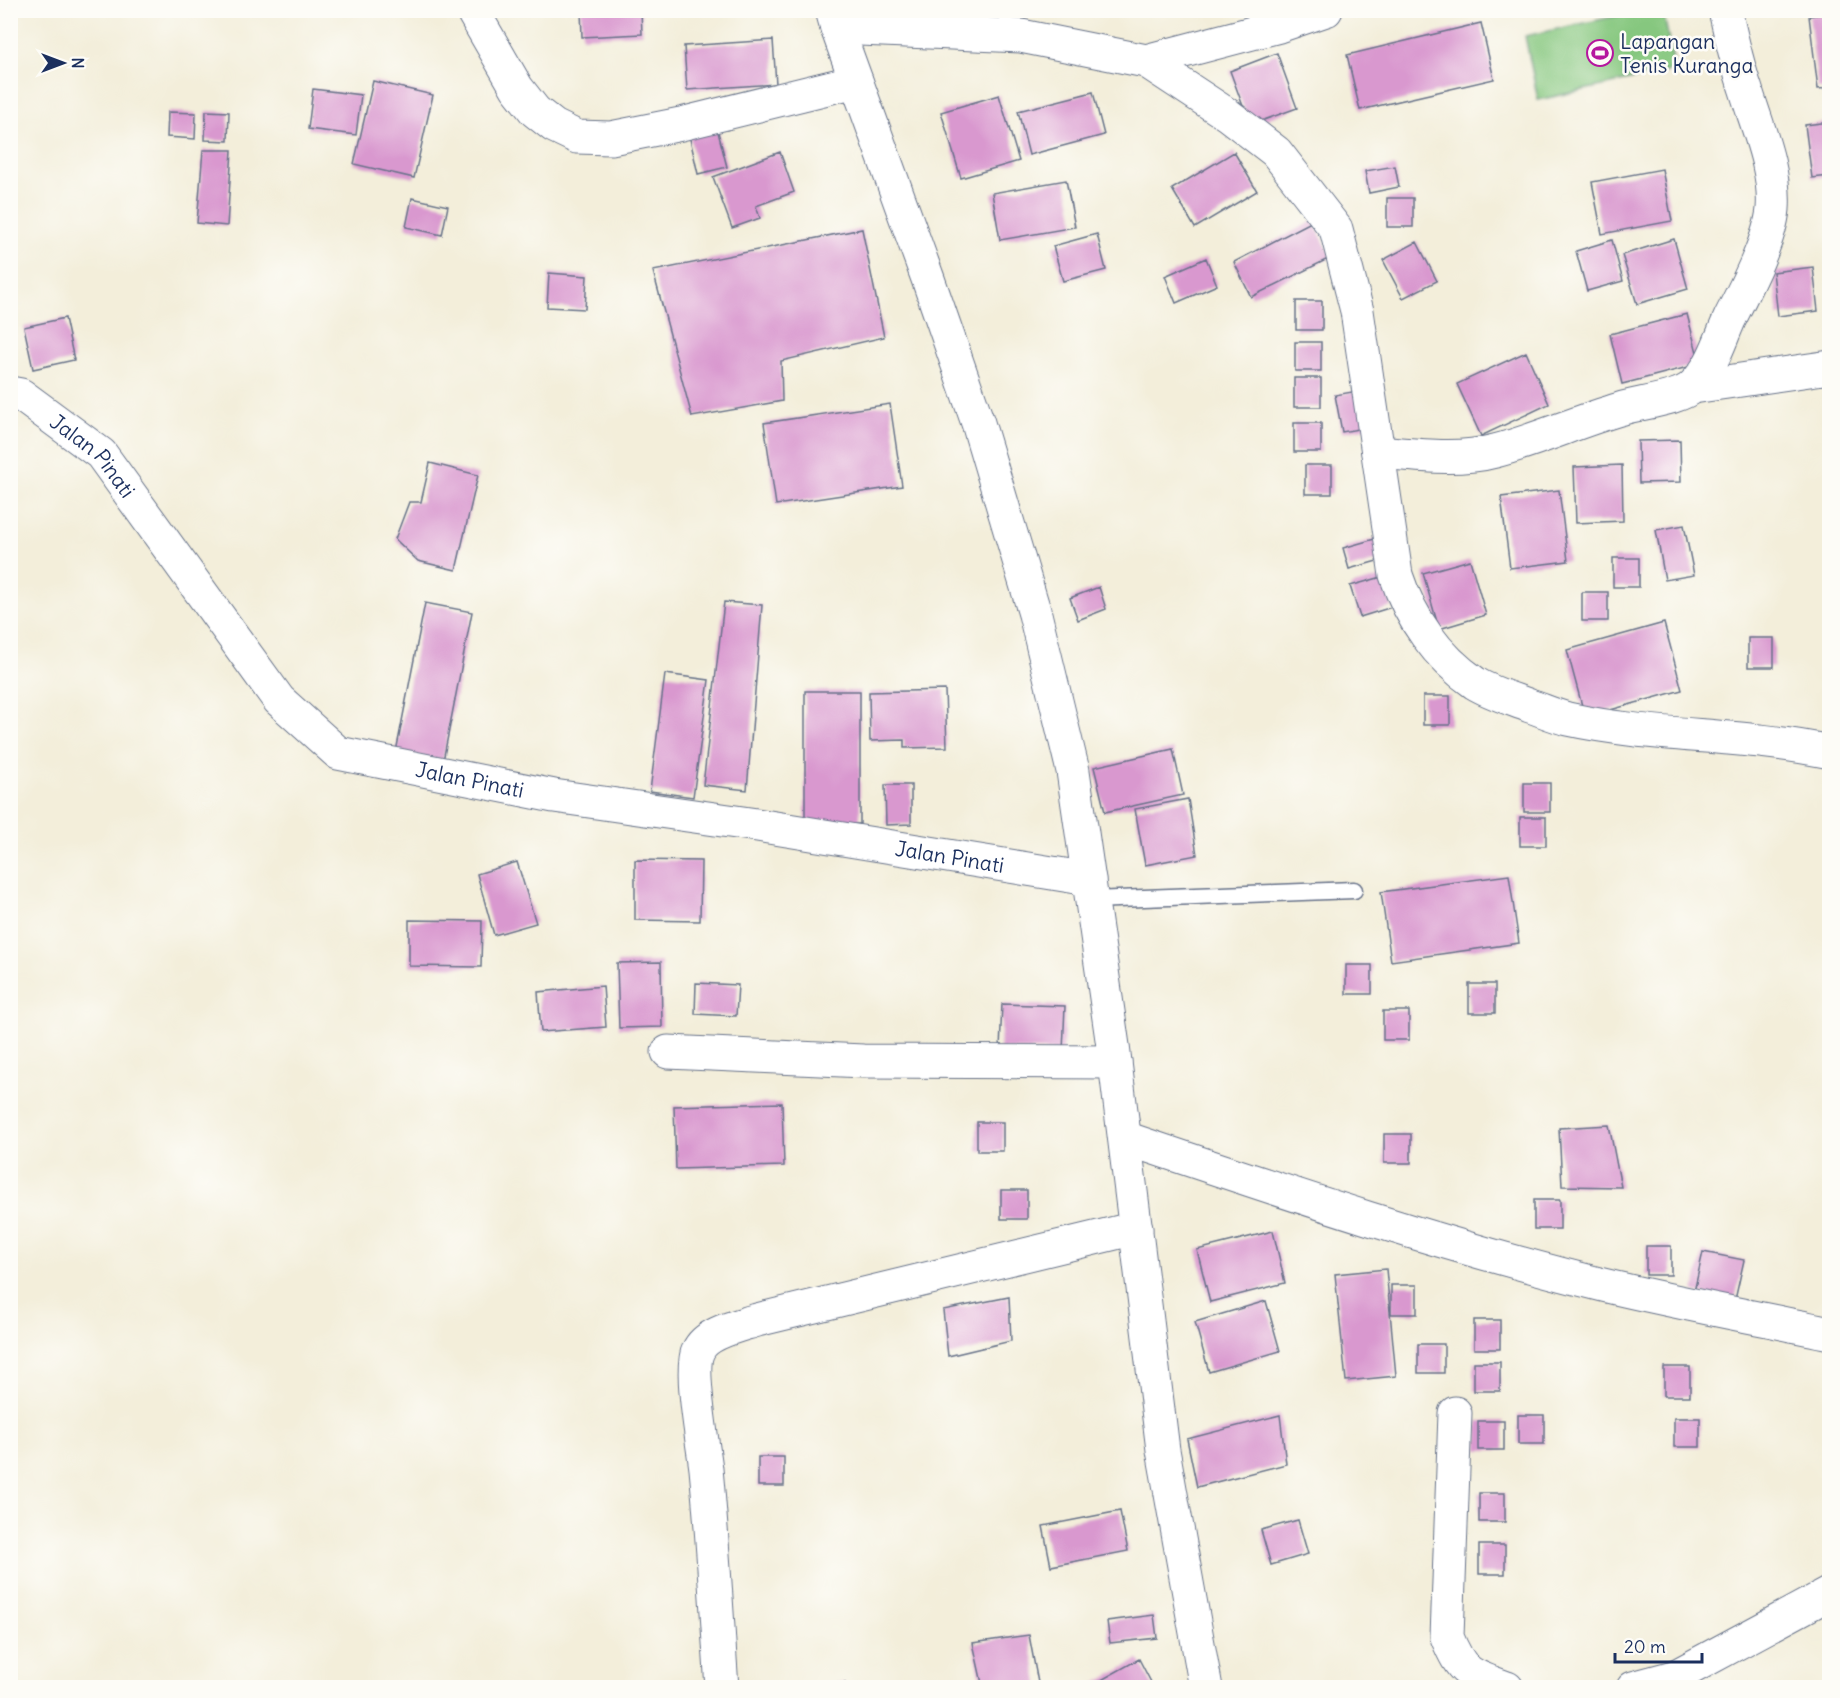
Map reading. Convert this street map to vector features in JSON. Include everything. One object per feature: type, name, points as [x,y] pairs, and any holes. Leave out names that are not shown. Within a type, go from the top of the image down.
[{"type":"street","points":[[472,10],[516,88],[535,111],[554,126],[577,136],[611,138],[681,124],[856,81]]},
{"type":"street","points":[[1146,61],[1279,26],[1326,10]]},
{"type":"street","points":[[1693,387],[1715,357],[1748,284],[1773,210],[1772,185],[1766,156],[1742,78],[1725,10]]},
{"type":"street","points":[[1206,1688],[1163,1450],[1115,1062],[1073,771],[1035,614],[978,423],[834,19],[1021,36],[1146,61],[1228,115],[1276,152],[1336,229],[1357,311],[1396,575],[1405,600],[1430,639],[1456,668],[1478,684],[1516,701],[1567,719],[1666,734],[1730,737],[1830,752]]},
{"type":"street","points":[[1378,452],[1447,457],[1494,452],[1622,409],[1669,397],[1693,387],[1830,367]]},
{"type":"street","name":"Jalan Pinati","points":[[10,393],[21,395],[101,454],[279,700],[338,753],[554,795],[757,825],[1091,890]]},
{"type":"street","points":[[668,1052],[863,1061],[1115,1062]]},
{"type":"street","points":[[1125,1138],[1307,1199],[1444,1241],[1602,1284],[1830,1333]]},
{"type":"street","points":[[723,1688],[706,1468],[696,1381],[696,1354],[703,1343],[722,1332],[757,1320],[1136,1228]]},
{"type":"street","points":[[1455,1413],[1447,1637],[1455,1656],[1466,1671],[1507,1688]]},
{"type":"street","points":[[1633,1688],[1674,1677],[1830,1593]]},
{"type":"lane","points":[[1091,890],[1354,890]]},
{"type":"green space","name":"Lapangan Tenis Kuranga","points":[[1639,11],[1663,11],[1675,70],[1538,100],[1525,36]]},
{"type":"building","points":[[581,10],[641,10],[642,34],[582,37]]},
{"type":"building","points":[[730,10],[792,10],[792,14],[730,14]]},
{"type":"building","points":[[947,10],[1037,10],[1037,12],[1008,17],[963,14]]},
{"type":"building","points":[[1504,10],[1524,10],[1524,11],[1505,16]]},
{"type":"building","points":[[1830,13],[1830,88],[1818,89],[1809,16]]},
{"type":"building","points":[[1481,23],[1494,79],[1360,110],[1347,55]]},
{"type":"building","points":[[773,40],[776,84],[687,90],[684,46]]},
{"type":"building","points":[[1277,53],[1297,108],[1250,125],[1230,71]]},
{"type":"building","points":[[373,81],[433,95],[414,178],[354,164]]},
{"type":"building","points":[[313,89],[361,95],[356,135],[308,129]]},
{"type":"building","points":[[1093,92],[1104,135],[1029,155],[1018,111]]},
{"type":"building","points":[[999,95],[1019,161],[961,178],[941,112]]},
{"type":"building","points":[[206,111],[229,112],[228,141],[205,140]]},
{"type":"building","points":[[168,112],[196,113],[195,139],[167,137]]},
{"type":"building","points":[[1830,122],[1830,176],[1812,178],[1805,125]]},
{"type":"building","points":[[716,124],[727,167],[698,174],[688,130]]},
{"type":"building","points":[[203,150],[232,150],[227,226],[197,223]]},
{"type":"building","points":[[780,152],[794,192],[756,206],[760,218],[732,228],[713,177]]},
{"type":"building","points":[[1234,152],[1257,191],[1195,228],[1172,189]]},
{"type":"building","points":[[1395,166],[1399,187],[1369,193],[1365,171]]},
{"type":"building","points":[[1662,169],[1672,221],[1602,234],[1592,182]]},
{"type":"building","points":[[1066,180],[1075,227],[1000,240],[992,193]]},
{"type":"building","points":[[412,198],[448,206],[442,235],[406,227]]},
{"type":"building","points":[[1387,198],[1413,198],[1413,227],[1387,227]]},
{"type":"building","points":[[1313,221],[1332,257],[1251,297],[1234,262]]},
{"type":"building","points":[[862,229],[884,337],[781,361],[782,401],[692,417],[653,271]]},
{"type":"building","points":[[1097,234],[1106,270],[1063,281],[1053,246]]},
{"type":"building","points":[[1674,239],[1688,289],[1637,304],[1622,255]]},
{"type":"building","points":[[1612,240],[1623,281],[1587,291],[1576,251]]},
{"type":"building","points":[[1417,242],[1437,281],[1403,298],[1383,260]]},
{"type":"building","points":[[1206,258],[1217,285],[1176,303],[1165,276]]},
{"type":"building","points":[[1813,267],[1818,311],[1778,316],[1773,272]]},
{"type":"building","points":[[549,273],[587,276],[585,309],[547,307]]},
{"type":"building","points":[[1296,301],[1322,301],[1322,330],[1296,330]]},
{"type":"building","points":[[1687,314],[1700,364],[1622,384],[1610,334]]},
{"type":"building","points":[[65,318],[74,360],[33,369],[24,327]]},
{"type":"building","points":[[1295,342],[1321,342],[1321,371],[1295,371]]},
{"type":"building","points":[[1526,352],[1549,404],[1481,436],[1457,384]]},
{"type":"building","points":[[1294,378],[1321,378],[1321,407],[1294,407]]},
{"type":"building","points":[[1363,390],[1370,427],[1342,432],[1335,395]]},
{"type":"building","points":[[890,404],[902,486],[776,505],[764,423]]},
{"type":"building","points":[[1294,423],[1321,423],[1321,452],[1294,452]]},
{"type":"building","points":[[1680,440],[1681,482],[1639,483],[1638,441]]},
{"type":"building","points":[[430,463],[478,475],[456,570],[418,561],[395,539],[409,502],[421,502]]},
{"type":"building","points":[[1305,465],[1332,465],[1332,494],[1305,494]]},
{"type":"building","points":[[1622,465],[1623,521],[1576,523],[1574,467]]},
{"type":"building","points":[[10,468],[15,484],[10,486]]},
{"type":"building","points":[[1559,490],[1568,561],[1510,568],[1501,497]]},
{"type":"building","points":[[1684,525],[1694,575],[1665,580],[1656,530]]},
{"type":"building","points":[[1378,538],[1384,559],[1349,569],[1343,548]]},
{"type":"building","points":[[1613,558],[1639,558],[1639,587],[1613,587]]},
{"type":"building","points":[[1470,560],[1486,615],[1439,629],[1423,573]]},
{"type":"building","points":[[1382,577],[1392,607],[1360,617],[1350,586]]},
{"type":"building","points":[[1099,587],[1106,609],[1078,620],[1070,598]]},
{"type":"building","points":[[1582,592],[1608,592],[1608,621],[1582,621]]},
{"type":"building","points":[[724,602],[762,605],[747,790],[703,785]]},
{"type":"building","points":[[425,603],[472,612],[443,761],[396,752]]},
{"type":"building","points":[[1664,623],[1682,690],[1585,717],[1567,650]]},
{"type":"building","points":[[1748,638],[1774,638],[1774,667],[1748,667]]},
{"type":"building","points":[[665,674],[709,680],[693,797],[650,791]]},
{"type":"building","points":[[945,690],[947,747],[904,748],[904,740],[870,741],[869,692]]},
{"type":"building","points":[[805,691],[860,691],[860,824],[805,824]]},
{"type":"building","points":[[1423,696],[1450,696],[1450,725],[1423,725]]},
{"type":"building","points":[[1173,749],[1183,795],[1105,812],[1094,767]]},
{"type":"building","points":[[1524,783],[1550,783],[1550,812],[1524,812]]},
{"type":"building","points":[[885,785],[911,785],[911,824],[886,825]]},
{"type":"building","points":[[1188,799],[1197,855],[1145,865],[1135,809]]},
{"type":"building","points":[[1520,817],[1546,817],[1546,846],[1520,846]]},
{"type":"building","points":[[635,860],[701,861],[700,921],[635,920]]},
{"type":"building","points":[[517,862],[536,923],[494,935],[477,874]]},
{"type":"building","points":[[1509,875],[1519,943],[1391,961],[1381,892]]},
{"type":"building","points":[[409,920],[482,921],[481,967],[409,966]]},
{"type":"building","points":[[661,962],[662,1027],[619,1028],[617,963]]},
{"type":"building","points":[[1346,965],[1372,965],[1372,994],[1346,994]]},
{"type":"building","points":[[696,983],[738,985],[736,1016],[695,1014]]},
{"type":"building","points":[[1469,984],[1495,984],[1495,1013],[1469,1013]]},
{"type":"building","points":[[603,986],[606,1027],[541,1032],[538,992]]},
{"type":"building","points":[[1002,1004],[1065,1006],[1063,1051],[1000,1049]]},
{"type":"building","points":[[1383,1011],[1409,1011],[1409,1040],[1383,1040]]},
{"type":"building","points":[[782,1103],[784,1166],[676,1169],[674,1106]]},
{"type":"building","points":[[977,1122],[1003,1122],[1003,1151],[977,1151]]},
{"type":"building","points":[[1609,1125],[1621,1187],[1562,1186],[1559,1128]]},
{"type":"building","points":[[1384,1134],[1411,1134],[1411,1163],[1384,1163]]},
{"type":"building","points":[[1001,1190],[1027,1190],[1027,1219],[1001,1219]]},
{"type":"building","points":[[1534,1200],[1560,1200],[1560,1229],[1534,1229]]},
{"type":"building","points":[[1273,1231],[1285,1283],[1210,1302],[1197,1250]]},
{"type":"building","points":[[1646,1246],[1671,1246],[1671,1275],[1646,1275]]},
{"type":"building","points":[[1703,1252],[1744,1260],[1735,1300],[1694,1292]]},
{"type":"building","points":[[1386,1269],[1396,1376],[1346,1381],[1335,1274]]},
{"type":"building","points":[[1391,1285],[1417,1285],[1417,1314],[1391,1314]]},
{"type":"building","points":[[1009,1297],[1011,1341],[948,1356],[943,1310]]},
{"type":"building","points":[[1266,1301],[1280,1351],[1209,1372],[1195,1322]]},
{"type":"building","points":[[1474,1320],[1500,1320],[1500,1349],[1474,1349]]},
{"type":"building","points":[[1418,1344],[1444,1344],[1444,1373],[1418,1373]]},
{"type":"building","points":[[1474,1362],[1500,1362],[1500,1391],[1474,1391]]},
{"type":"building","points":[[1664,1367],[1690,1367],[1690,1396],[1664,1396]]},
{"type":"building","points":[[1280,1415],[1286,1464],[1197,1487],[1187,1439]]},
{"type":"building","points":[[1518,1415],[1544,1415],[1544,1444],[1518,1444]]},
{"type":"building","points":[[1674,1418],[1700,1418],[1700,1447],[1674,1447]]},
{"type":"building","points":[[1478,1421],[1504,1421],[1504,1450],[1478,1450]]},
{"type":"building","points":[[758,1457],[784,1457],[784,1486],[758,1486]]},
{"type":"building","points":[[1479,1493],[1505,1493],[1505,1522],[1479,1522]]},
{"type":"building","points":[[1120,1511],[1128,1551],[1051,1566],[1043,1526]]},
{"type":"building","points":[[1298,1520],[1308,1554],[1271,1565],[1261,1530]]},
{"type":"building","points":[[1479,1545],[1505,1545],[1505,1574],[1479,1574]]},
{"type":"building","points":[[1154,1615],[1157,1638],[1110,1643],[1107,1621]]},
{"type":"building","points":[[1029,1635],[1039,1688],[983,1688],[973,1643]]},
{"type":"building","points":[[1139,1659],[1154,1688],[1087,1688]]},
{"type":"building","points":[[818,1683],[845,1683],[845,1688],[818,1688]]},
{"type":"place","name":"Lapangan Tenis Kuranga","points":[[1600,53]]}]
